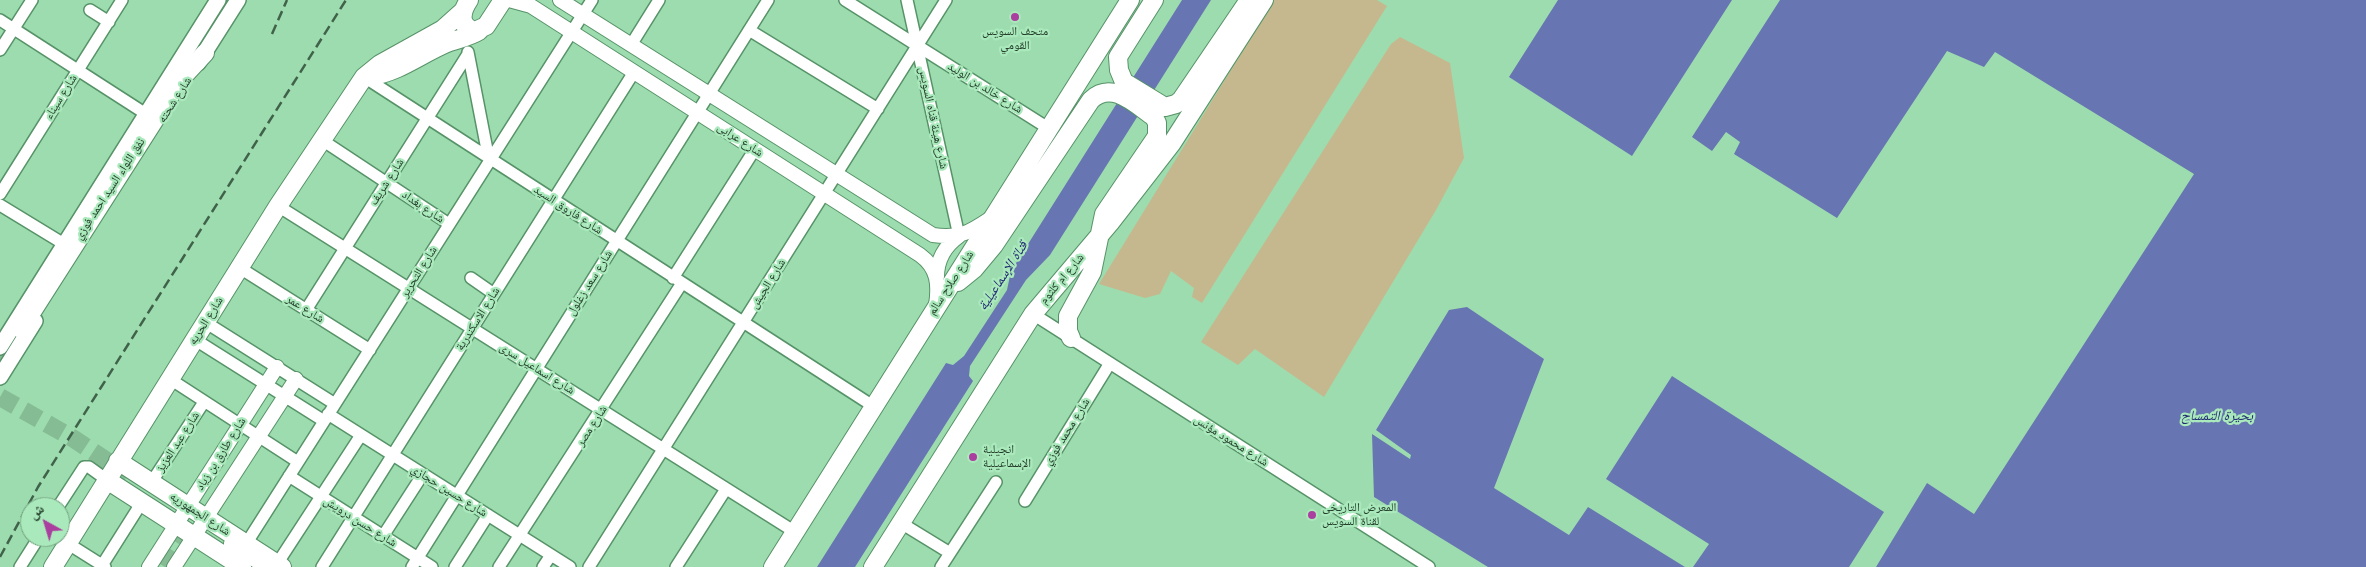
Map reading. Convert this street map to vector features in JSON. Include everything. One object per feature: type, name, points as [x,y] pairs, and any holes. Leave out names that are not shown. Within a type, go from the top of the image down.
[{"type":"main road","name":"شارع شحته","points":[[0,347],[218,0]]},
{"type":"main road","name":"شارع شحته","points":[[0,377],[6,355],[238,0]]},
{"type":"main road","points":[[364,77],[387,73],[445,44],[471,41],[490,22],[503,0]]},
{"type":"main road","points":[[1120,87],[1118,57],[1154,0]]},
{"type":"main road","points":[[1157,111],[1181,100],[1249,0]]},
{"type":"main road","name":"شارع ام كلثوم","points":[[873,567],[1033,314],[1099,236],[1172,143],[1264,0]]},
{"type":"main road","name":"شارع صلاح سالم","points":[[773,567],[936,306],[941,284],[994,216],[1128,1]]},
{"type":"main road","points":[[466,6],[462,19],[466,26],[472,30],[471,41]]},
{"type":"main road","name":"شارع الحريه","points":[[70,540],[278,206],[364,77],[380,64],[443,29],[466,6]]},
{"type":"main road","name":"نفق اللواء السيد احمد فوزي","points":[[21,329],[180,80],[205,53]]},
{"type":"main road","points":[[941,284],[974,269],[994,245],[1091,100],[1102,92],[1120,87],[1157,111]]},
{"type":"main road","points":[[1071,338],[1068,331],[1068,316],[1092,272],[1101,220],[1109,205],[1157,136],[1157,111]]},
{"type":"main road","name":"شارع الجمهوريه","points":[[118,461],[206,517],[232,552],[252,567]]},
{"type":"main road","name":"شارع الجمهوريه","points":[[107,480],[194,536],[232,552],[276,566]]},
{"type":"main road","name":"شارع الحريه","points":[[53,567],[66,547]]},
{"type":"street","points":[[0,50],[32,0]]},
{"type":"street","name":"شارع سيناء","points":[[0,194],[122,0]]},
{"type":"street","name":"شارع عرابى","points":[[509,0],[530,6],[923,257],[933,268],[941,284]]},
{"type":"street","name":"شارع عرابى","points":[[560,0],[934,235],[950,238],[959,236]]},
{"type":"street","name":"شارع التحرير","points":[[232,552],[289,476],[592,0]]},
{"type":"street","points":[[631,45],[659,0]]},
{"type":"street","name":"شارع سعد زغلول","points":[[414,562],[768,0]]},
{"type":"street","name":"شارع خالد بن الوليد","points":[[845,0],[1048,128]]},
{"type":"street","name":"شارع هيئة قناه السويس","points":[[907,0],[959,236]]},
{"type":"street","name":"شارع الجيش","points":[[589,567],[946,0]]},
{"type":"street","points":[[90,10],[109,22]]},
{"type":"street","points":[[0,20],[146,114]]},
{"type":"street","points":[[749,30],[878,109]]},
{"type":"street","points":[[471,41],[490,160]]},
{"type":"street","name":"شارع شريف","points":[[306,310],[428,118],[471,41]]},
{"type":"street","name":"شارع الاسكندرية","points":[[322,567],[634,72]]},
{"type":"street","name":"شارع فاروق السيد","points":[[364,77],[553,201],[745,321],[873,406]]},
{"type":"street","name":"شارع بغداد","points":[[322,140],[449,224]]},
{"type":"street","name":"شارع مصر","points":[[499,567],[602,410],[754,149]]},
{"type":"street","points":[[0,205],[64,244]]},
{"type":"street","name":"شارع اسماعيل سرى","points":[[278,206],[795,532]]},
{"type":"street","points":[[941,284],[941,256],[948,244],[994,216]]},
{"type":"street","points":[[923,257],[930,254],[934,249],[934,235]]},
{"type":"street","name":"شارع عمر","points":[[240,268],[370,350]]},
{"type":"street","points":[[471,278],[494,294]]},
{"type":"street","name":"شارع محمود مؤنس","points":[[1033,314],[1430,567]]},
{"type":"street","points":[[205,322],[335,404]]},
{"type":"street","name":"شارع حسين حجازي","points":[[194,340],[285,396],[361,435],[570,567]]},
{"type":"street","name":"شارع محمد فوزي","points":[[1024,501],[1110,363]]},
{"type":"street","name":"شارع طارق بن زياد","points":[[149,567],[277,367]]},
{"type":"street","points":[[170,379],[298,462]]},
{"type":"street","name":"شارع طارق بن زياد","points":[[174,567],[296,379]]},
{"type":"street","name":"شارع عبد العزيز","points":[[151,483],[204,402]]},
{"type":"street","points":[[276,566],[361,435]]},
{"type":"street","points":[[64,497],[84,467],[89,467],[107,480]]},
{"type":"street","points":[[383,536],[423,474]]},
{"type":"street","name":"شارع حسن درويش","points":[[289,476],[383,536],[414,562],[432,567]]},
{"type":"street","points":[[941,567],[996,482]]},
{"type":"street","points":[[676,567],[726,489]]},
{"type":"street","points":[[70,544],[102,566],[142,502]]},
{"type":"street","points":[[455,567],[488,515]]},
{"type":"street","points":[[901,523],[950,553]]},
{"type":"street","points":[[20,567],[33,547]]},
{"type":"street","points":[[543,567],[551,555]]},
{"type":"shaded area","points":[[1274,0],[1377,0],[1387,6],[1202,303],[1192,297],[1194,288],[1171,271],[1160,294],[1145,298],[1099,284]]},
{"type":"shaded area","points":[[1400,37],[1450,63],[1464,158],[1436,210],[1324,397],[1255,349],[1238,365],[1201,342],[1391,44]]},
{"type":"water","points":[[1182,0],[1211,0],[1050,255],[1026,280],[970,366],[969,376],[973,381],[855,567],[817,567],[946,363],[953,365],[964,356],[1007,290],[1011,271]]},
{"type":"water","points":[[1558,0],[1732,0],[1632,156],[1509,77]]},
{"type":"water","name":"بحيرة التمساح","points":[[1780,0],[2366,0],[2366,567],[1876,567],[1927,483],[1974,514],[2194,174],[1995,52],[1984,67],[1947,51],[1837,218],[1734,154],[1740,142],[1726,132],[1712,151],[1692,137]]},
{"type":"water","points":[[1467,307],[1544,359],[1494,488],[1569,535],[1588,507],[1685,567],[1488,567],[1374,497],[1372,434],[1410,459],[1411,455],[1376,430],[1449,310]]},
{"type":"water","points":[[1672,376],[1884,512],[1849,567],[1693,567],[1709,544],[1606,479]]},
{"type":"tunnel","points":[[0,362],[21,329]]},
{"type":"tunnel","points":[[0,397],[74,439],[128,475]]},
{"type":"tunnel","points":[[165,567],[183,539],[188,525]]},
{"type":"railway","points":[[272,34],[287,0]]},
{"type":"railway","points":[[0,557],[38,487],[346,0]]},
{"type":"place","name":"متحف السويس القومي","points":[[1015,17]]},
{"type":"place","name":"انجيلية الإسماعيلية","points":[[973,457]]},
{"type":"place","name":"المعرض التاريخى لقناة السويس","points":[[1312,515]]},
{"type":"water label","name":"قناة الإسماعيلية","points":[[1003,276]]}]
